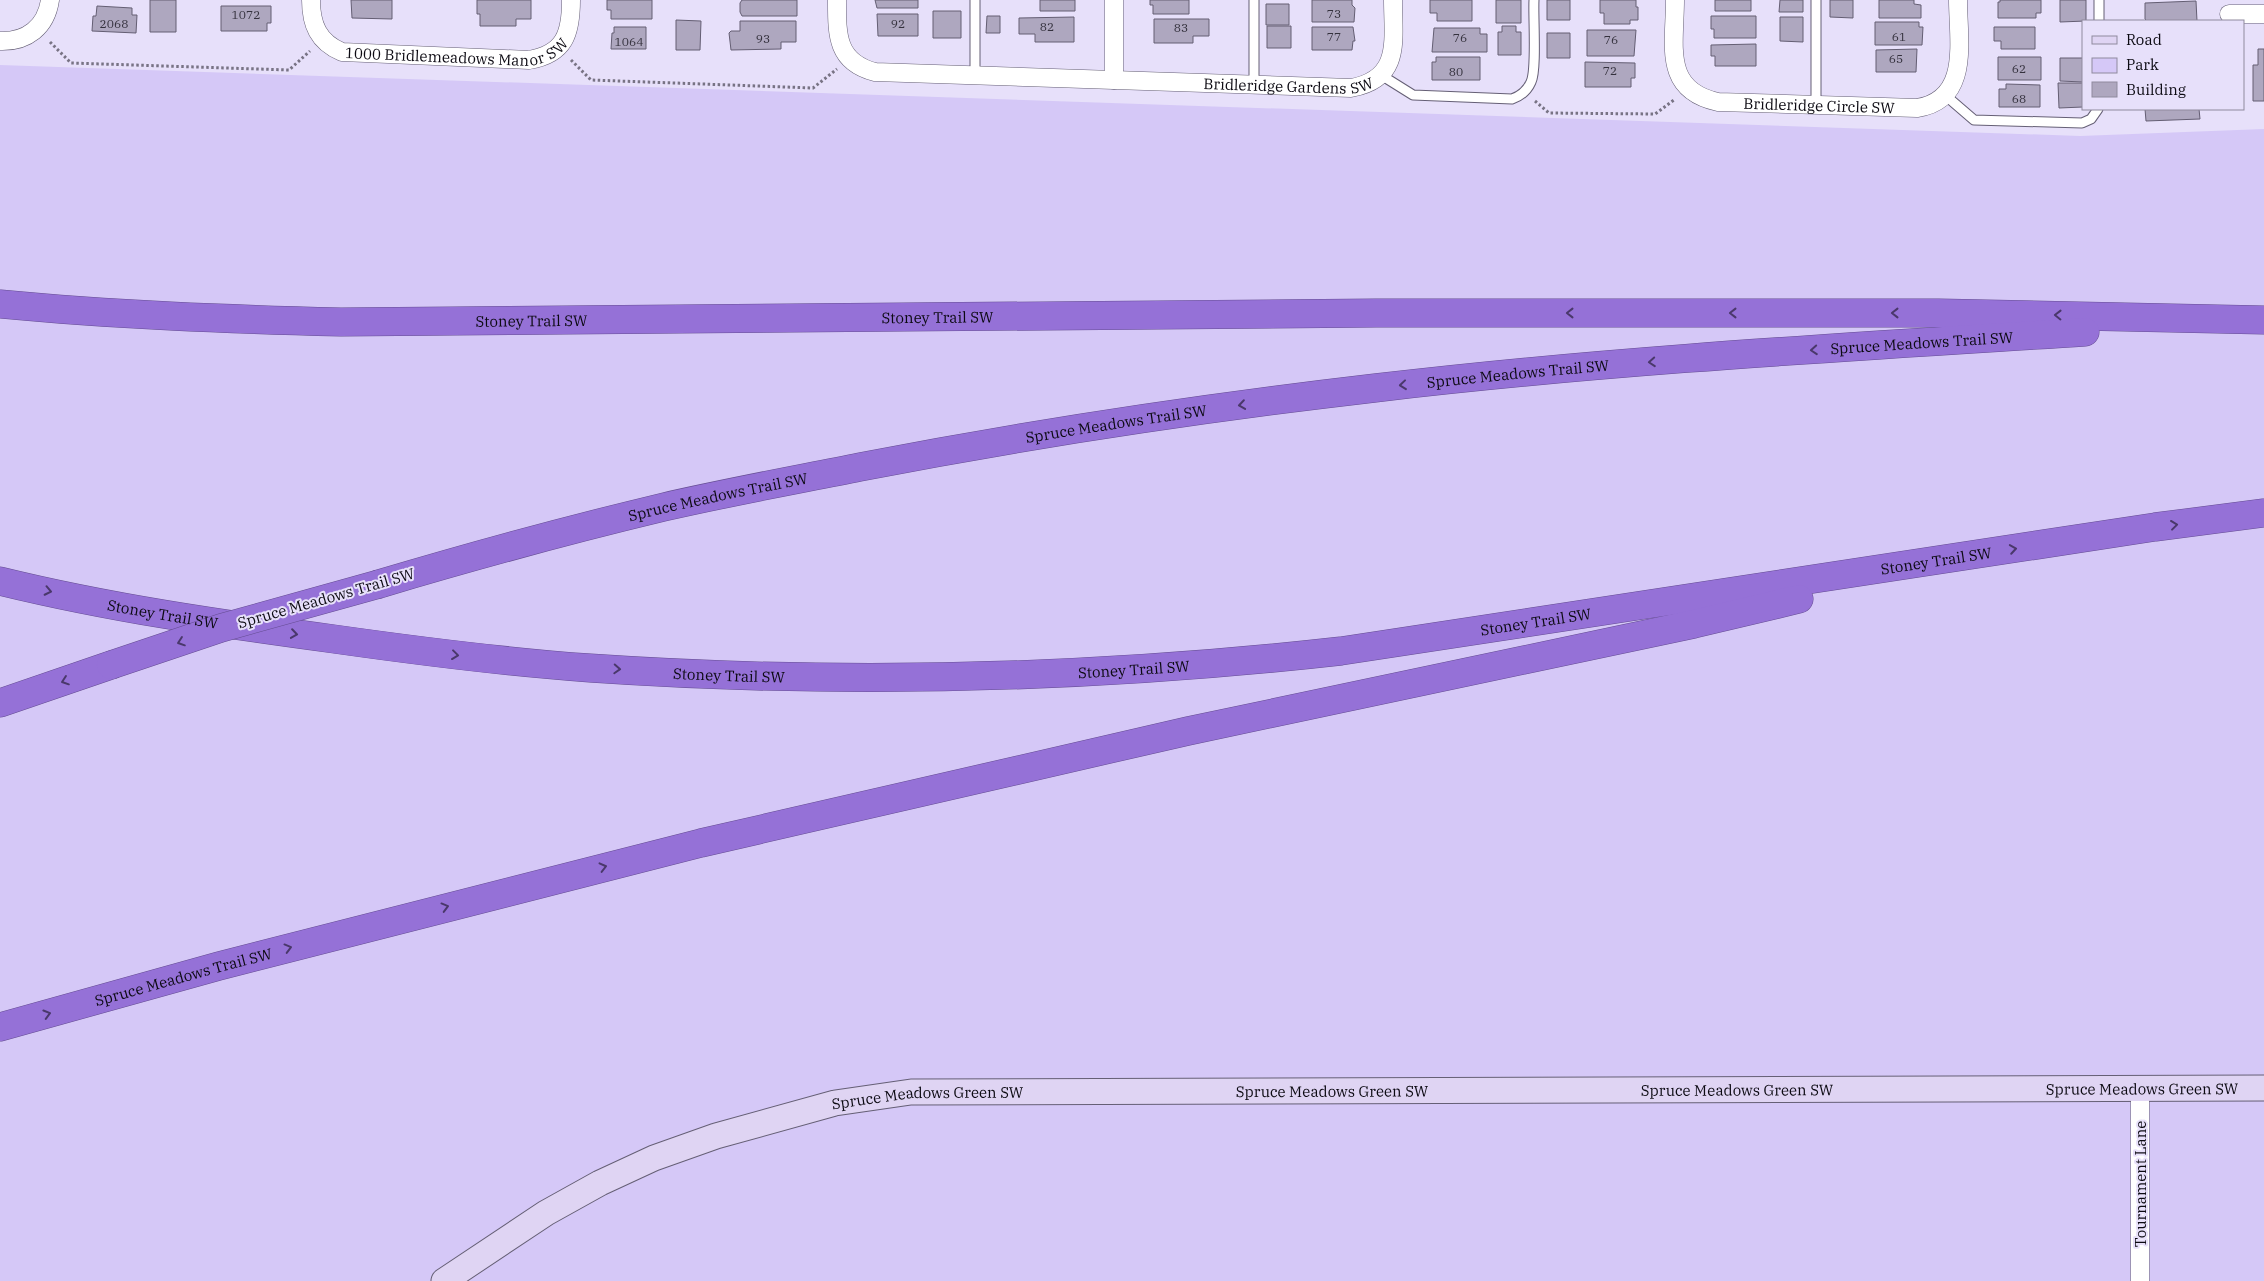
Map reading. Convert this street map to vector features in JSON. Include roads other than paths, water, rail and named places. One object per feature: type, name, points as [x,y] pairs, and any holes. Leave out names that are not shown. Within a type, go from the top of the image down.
[{"type":"highway","name":"Stoney Trail SW","points":[[0,304],[198,319],[342,322],[1376,312],[1940,313],[2264,320]]},
{"type":"highway","name":"Spruce Meadows Trail SW","points":[[0,703],[221,628],[506,547],[630,516],[820,475],[962,448],[1256,403],[1377,387],[1634,363],[2264,320]]},
{"type":"highway","name":"Stoney Trail SW","points":[[0,582],[133,609],[270,631],[474,658],[589,668],[856,678],[980,677],[1257,660],[1418,641],[2155,527],[2264,513]]},
{"type":"highway","name":"Spruce Meadows Trail SW","points":[[0,1027],[219,966],[701,842],[1324,700],[1694,624],[1807,597],[1913,565]]},
{"type":"street","points":[[0,41],[14,41],[27,36],[37,29],[45,18],[50,0]]},
{"type":"street","name":"1000 Bridlemeadows Manor SW","points":[[311,0],[312,21],[323,40],[335,49],[350,53],[529,60],[545,56],[558,47],[570,26],[571,0]]},
{"type":"street","name":"Bridleridge Gardens SW","points":[[837,0],[837,32],[841,47],[850,60],[865,69],[875,72],[1351,88],[1373,82],[1387,68],[1393,52],[1393,0]]},
{"type":"street","points":[[1114,0],[1114,80]]},
{"type":"street","name":"Bridleridge Circle SW","points":[[1675,0],[1675,61],[1678,75],[1688,89],[1700,98],[1718,102],[1917,108],[1934,103],[1945,96]]},
{"type":"street","points":[[1945,96],[1953,85],[1958,68],[1958,0]]},
{"type":"street","points":[[2229,12],[2264,14]]},
{"type":"street","name":"Tournament Lane","points":[[2140,1088],[2140,1281]]},
{"type":"street","name":"Spruce Meadows Green SW","points":[[444,1281],[546,1214],[600,1183],[654,1158],[716,1136],[835,1103],[911,1092],[2264,1088]]},
{"type":"lane","points":[[975,0],[975,75]]},
{"type":"lane","points":[[1254,0],[1254,84]]},
{"type":"lane","points":[[1381,75],[1413,96],[1512,99],[1525,92],[1532,80],[1534,0]]},
{"type":"lane","points":[[1816,0],[1816,104]]},
{"type":"lane","points":[[2099,0],[2099,20]]},
{"type":"lane","points":[[1945,96],[1974,120],[2082,123],[2091,119],[2097,110]]}]
